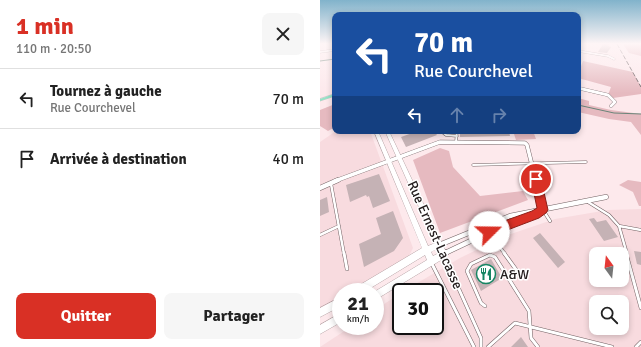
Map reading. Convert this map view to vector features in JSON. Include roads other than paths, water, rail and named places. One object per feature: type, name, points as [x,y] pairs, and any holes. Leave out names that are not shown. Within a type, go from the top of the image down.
[{"type":"main road","points":[[320,100],[332,95]]},
{"type":"street","points":[[581,89],[608,95],[615,102],[611,106]]},
{"type":"street","name":"Rue Ernest-Lacasse","points":[[377,134],[431,261]]},
{"type":"street","name":"Rue Ernest-Lacasse","points":[[388,134],[400,158],[443,254]]},
{"type":"street","points":[[320,188],[440,142],[525,142],[543,210]]},
{"type":"street","points":[[371,283],[426,250],[450,242],[510,216],[587,202],[606,197]]},
{"type":"street","points":[[384,290],[443,254],[489,232],[536,215],[543,210]]},
{"type":"street","points":[[320,313],[332,306]]},
{"type":"street","points":[[320,330],[332,323]]},
{"type":"lane","points":[[445,134],[457,136],[456,142]]},
{"type":"lane","points":[[473,165],[586,162]]},
{"type":"lane","points":[[331,183],[347,270]]},
{"type":"lane","points":[[587,202],[609,215],[619,226],[641,308]]},
{"type":"lane","points":[[543,210],[550,221]]},
{"type":"lane","points":[[320,234],[339,226]]},
{"type":"lane","points":[[619,226],[641,230]]},
{"type":"lane","points":[[489,232],[517,271]]},
{"type":"lane","name":"Rue Ernest-Lacasse","points":[[443,254],[481,338],[481,347]]},
{"type":"lane","points":[[485,306],[481,303],[467,271],[471,264],[493,255],[529,312],[532,338],[538,347]]},
{"type":"lane","name":"Rue Ernest-Lacasse","points":[[431,261],[474,347]]},
{"type":"lane","points":[[488,347],[515,323],[612,347]]},
{"type":"lane","points":[[636,347],[641,342]]},
{"type":"waterway","points":[[320,61],[326,60]]},
{"type":"waterway","points":[[581,106],[614,113],[641,114]]},
{"type":"railway","points":[[626,60],[641,87]]},
{"type":"place","name":"A&W","points":[[486,274]]}]
